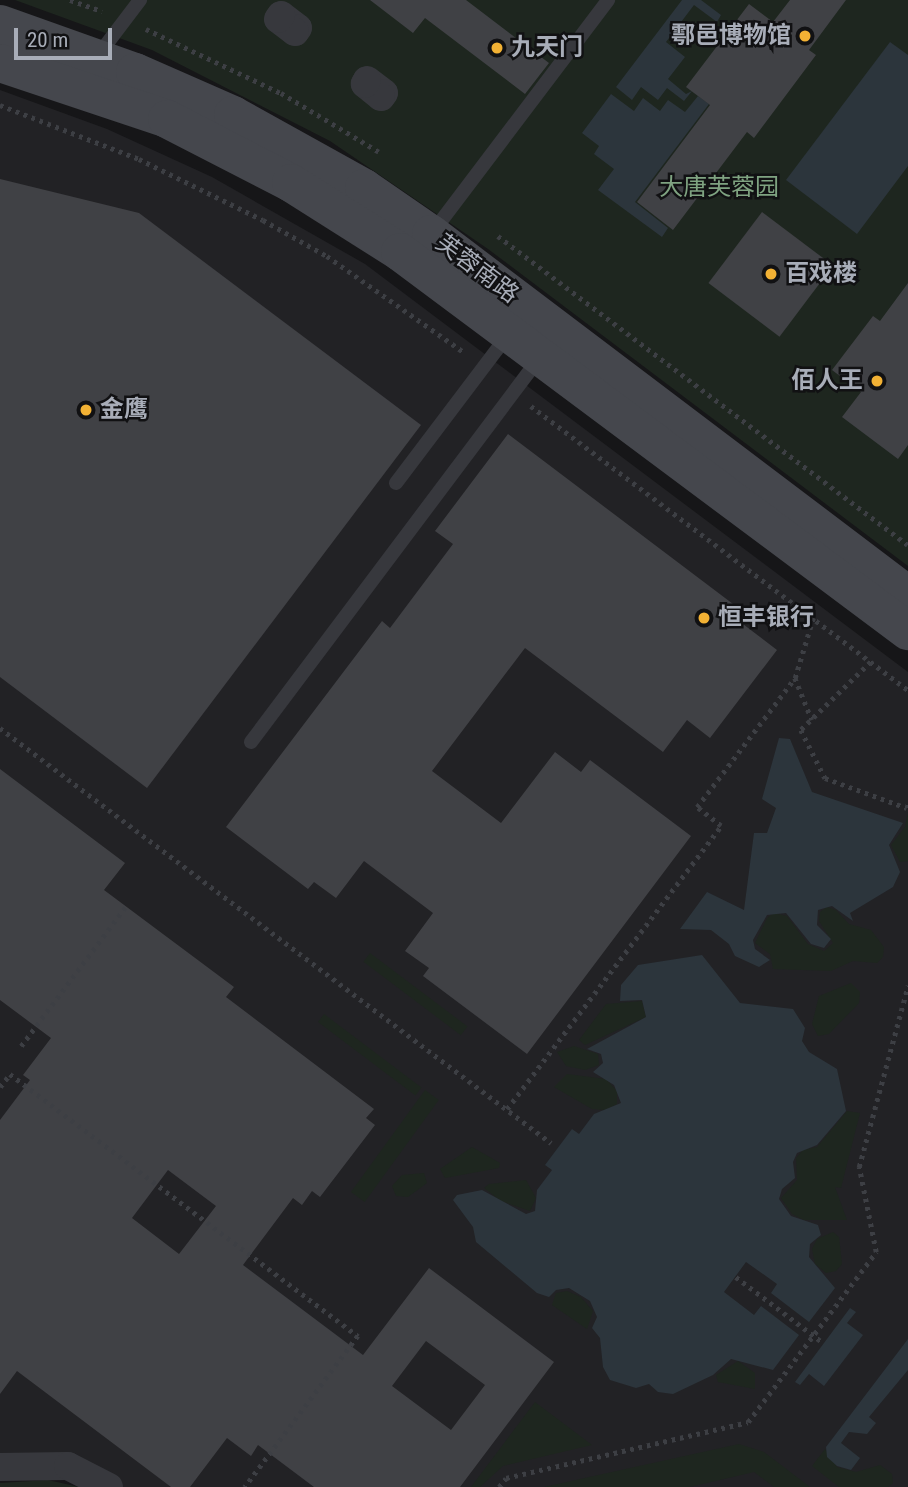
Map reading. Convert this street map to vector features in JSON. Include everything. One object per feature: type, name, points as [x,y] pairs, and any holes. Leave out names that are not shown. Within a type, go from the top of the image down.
[{"type":"main road","name":"芙蓉南路","points":[[0,24],[96,58],[233,115],[364,188],[431,233],[908,594]]},
{"type":"main road","name":"芙蓉南路","points":[[0,63],[167,119],[291,183],[400,251],[908,631]]},
{"type":"street","points":[[0,1467],[68,1466],[109,1487]]},
{"type":"lane","points":[[96,58],[139,0]]},
{"type":"lane","points":[[431,233],[608,0]]},
{"type":"lane","points":[[396,483],[510,332]]},
{"type":"lane","points":[[251,742],[542,356]]},
{"type":"path","points":[[507,1109],[721,826],[697,807],[794,678],[813,618]]},
{"type":"path","points":[[871,662],[801,730],[825,778],[906,808],[908,804]]},
{"type":"path","points":[[794,678],[812,720]]},
{"type":"path","points":[[0,728],[551,1143]]},
{"type":"path","points":[[21,1046],[126,906]]},
{"type":"path","points":[[499,1487],[506,1478],[748,1422],[876,1251],[859,1167],[908,986]]},
{"type":"path","points":[[0,1087],[10,1074],[358,1336],[245,1487]]},
{"type":"path","points":[[736,1277],[822,1342]]},
{"type":"shaded area","points":[[682,0],[701,0],[721,15],[717,22],[694,5],[666,42],[685,57],[668,79],[686,94],[692,91],[684,101],[667,88],[658,100],[641,87],[632,100],[616,87]]},
{"type":"shaded area","points":[[890,42],[908,55],[908,166],[857,234],[786,180]]},
{"type":"shaded area","points":[[0,90],[107,129],[212,177],[365,264],[908,672],[908,1487],[109,1487],[0,1467]]},
{"type":"shaded area","points":[[611,94],[634,111],[643,98],[660,111],[668,100],[685,112],[698,96],[709,104],[635,202],[668,228],[662,237],[598,190],[614,169],[594,154],[599,146],[582,133]]},
{"type":"shaded area","points":[[779,738],[790,739],[812,792],[903,823],[889,845],[900,872],[893,887],[850,913],[853,921],[832,906],[818,910],[817,925],[831,939],[824,948],[811,944],[786,913],[767,915],[753,940],[755,949],[770,960],[759,967],[735,956],[729,944],[711,930],[680,929],[707,892],[744,910],[754,833],[767,833],[776,808],[762,799]]},
{"type":"shaded area","points":[[702,955],[740,1003],[793,1009],[805,1028],[802,1041],[809,1052],[837,1069],[846,1111],[817,1145],[797,1153],[793,1162],[795,1178],[782,1189],[779,1199],[791,1216],[818,1225],[821,1235],[810,1244],[809,1257],[835,1288],[809,1322],[771,1293],[777,1284],[746,1262],[724,1292],[754,1315],[761,1306],[799,1335],[773,1370],[731,1359],[713,1375],[673,1394],[658,1392],[649,1384],[636,1388],[610,1380],[603,1367],[600,1338],[592,1328],[597,1317],[590,1301],[569,1288],[556,1290],[549,1297],[537,1293],[476,1242],[473,1227],[453,1200],[457,1195],[482,1190],[526,1214],[535,1211],[537,1190],[552,1170],[545,1165],[572,1129],[579,1134],[594,1114],[621,1103],[614,1085],[593,1072],[603,1063],[601,1054],[587,1049],[646,1017],[642,1000],[620,1001],[621,985],[638,965]]},
{"type":"shaded area","points":[[850,1308],[856,1312],[847,1323],[863,1335],[824,1386],[809,1374],[800,1385],[795,1382]]},
{"type":"shaded area","points":[[908,1339],[908,1370],[869,1417],[876,1423],[867,1434],[849,1432],[841,1443],[860,1458],[851,1470],[837,1466],[827,1457],[826,1447]]},
{"type":"green space","name":"大唐芙蓉园","points":[[15,0],[908,0],[908,566],[488,249],[330,141],[152,50]]},
{"type":"green space","points":[[908,812],[908,861],[900,862],[891,845],[905,827]]},
{"type":"green space","points":[[827,907],[836,910],[849,924],[871,930],[884,947],[883,957],[877,963],[853,961],[831,971],[773,969],[770,954],[755,943],[767,918],[774,913],[787,916],[808,944],[824,951],[833,943],[819,921],[820,912]]},
{"type":"green space","points":[[370,953],[467,1026],[461,1035],[363,962]]},
{"type":"green space","points":[[851,983],[860,992],[859,1003],[829,1034],[818,1036],[812,1024],[819,996]]},
{"type":"green space","points":[[642,1001],[646,1017],[585,1045],[579,1040],[606,1004]]},
{"type":"green space","points":[[324,1014],[421,1087],[415,1095],[318,1022]]},
{"type":"green space","points":[[574,1046],[598,1054],[599,1065],[585,1070],[566,1066],[557,1052]]},
{"type":"green space","points":[[567,1074],[606,1079],[617,1091],[617,1104],[605,1110],[592,1109],[554,1087]]},
{"type":"green space","points":[[425,1090],[439,1100],[365,1202],[351,1192]]},
{"type":"green space","points":[[847,1111],[860,1113],[841,1188],[835,1187],[847,1220],[804,1220],[792,1214],[781,1198],[797,1180],[796,1158],[803,1150],[817,1147]]},
{"type":"green space","points":[[472,1147],[500,1163],[499,1168],[445,1178],[440,1169]]},
{"type":"green space","points":[[424,1173],[427,1183],[408,1197],[396,1196],[392,1186],[402,1175]]},
{"type":"green space","points":[[526,1180],[536,1198],[530,1211],[501,1201],[484,1188],[489,1184]]},
{"type":"green space","points":[[833,1232],[839,1237],[842,1264],[836,1271],[826,1273],[815,1264],[812,1249],[817,1239]]},
{"type":"green space","points":[[567,1291],[581,1297],[593,1311],[587,1329],[552,1305],[556,1293]]},
{"type":"green space","points":[[738,1361],[755,1373],[755,1389],[718,1382],[716,1375]]},
{"type":"green space","points":[[535,1402],[592,1445],[503,1466],[480,1487],[471,1487]]},
{"type":"green space","points":[[739,1444],[764,1452],[810,1487],[774,1487],[754,1472],[690,1487],[544,1487]]},
{"type":"green space","points":[[825,1449],[837,1467],[856,1472],[880,1465],[892,1474],[893,1483],[888,1487],[839,1487],[812,1466]]},
{"type":"green space","points":[[48,1480],[79,1487],[0,1487],[0,1483]]},
{"type":"building","name":"九天门","points":[[370,0],[466,0],[549,63],[525,94],[425,18],[413,33]]},
{"type":"building","points":[[790,0],[846,0],[809,50],[816,55],[754,138],[747,132],[673,230],[637,202],[710,105],[686,87],[749,4],[773,22]]},
{"type":"building","points":[[0,179],[139,213],[421,425],[147,788],[0,677]]},
{"type":"building","name":"百戏楼","points":[[762,212],[833,266],[780,337],[708,283]]},
{"type":"building","name":"佰人王","points":[[908,283],[908,445],[898,459],[842,417],[861,392],[832,370],[873,316],[880,321]]},
{"type":"building","points":[[508,434],[737,607],[731,615],[777,650],[710,738],[687,720],[663,752],[525,648],[432,771],[501,823],[555,752],[581,772],[590,760],[691,836],[527,1054],[423,976],[429,968],[405,951],[433,913],[364,861],[336,898],[314,882],[308,889],[226,827],[382,621],[390,628],[453,544],[435,531]]},
{"type":"building","points":[[0,769],[125,863],[104,890],[234,987],[226,997],[374,1109],[366,1118],[375,1125],[320,1197],[312,1191],[302,1205],[293,1198],[243,1265],[363,1355],[429,1268],[554,1362],[460,1487],[314,1487],[258,1445],[251,1456],[227,1438],[190,1487],[171,1487],[17,1371],[0,1394],[0,1120],[30,1080],[23,1075],[51,1038],[0,1000]],"holes":[[[168,1170],[216,1206],[179,1254],[132,1218]],[[426,1341],[485,1385],[451,1430],[392,1386]]]},
{"type":"place","name":"鄠邑博物馆","points":[[805,36]]},
{"type":"place","name":"九天门","points":[[497,48]]},
{"type":"place","name":"百戏楼","points":[[771,274]]},
{"type":"place","name":"佰人王","points":[[877,381]]},
{"type":"place","name":"金鹰","points":[[86,410]]},
{"type":"place","name":"恒丰银行","points":[[704,618]]}]
